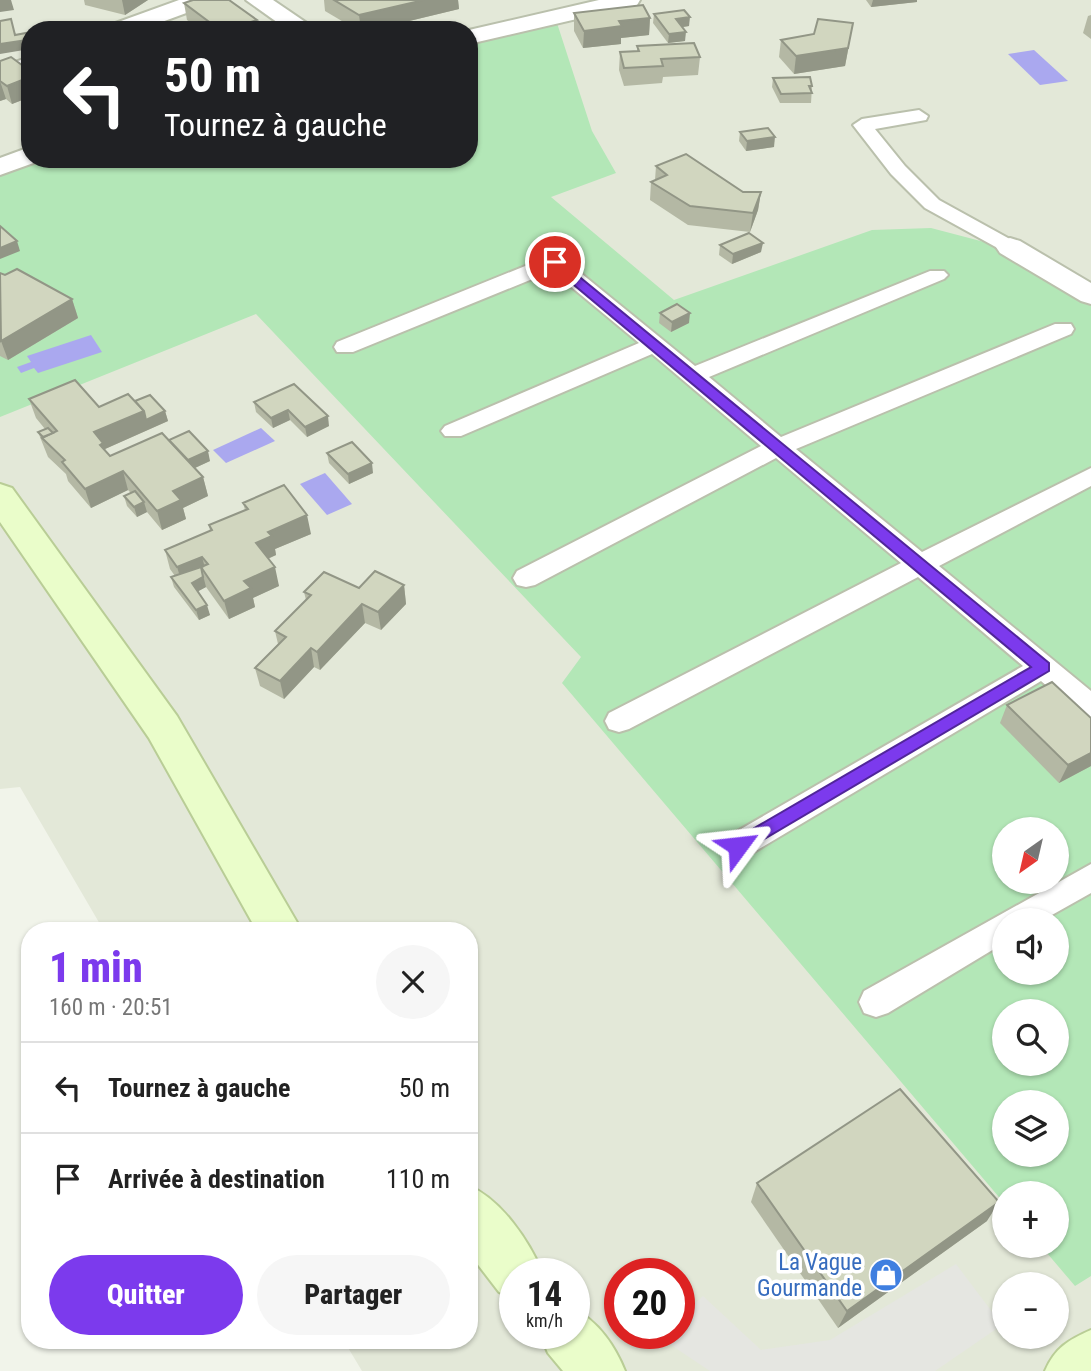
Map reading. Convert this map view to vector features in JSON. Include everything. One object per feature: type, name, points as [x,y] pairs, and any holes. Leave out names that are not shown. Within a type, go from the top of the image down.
[{"type":"street","points":[[143,21],[200,0]]},
{"type":"street","points":[[257,0],[291,21]]},
{"type":"street","points":[[478,35],[629,0]]},
{"type":"street","points":[[0,167],[21,159]]},
{"type":"street","points":[[1010,247],[1091,295]]},
{"type":"street","points":[[0,496],[163,727],[275,922]]},
{"type":"street","points":[[478,1223],[505,1258]]},
{"type":"street","points":[[580,1349],[598,1371]]},
{"type":"lane","points":[[0,73],[21,65]]},
{"type":"lane","points":[[919,116],[862,125],[898,170],[932,204],[1010,247]]},
{"type":"lane","points":[[345,347],[549,257],[1091,707]]},
{"type":"lane","points":[[692,376],[936,275]]},
{"type":"lane","points":[[526,578],[778,447],[1063,329]]},
{"type":"lane","points":[[453,431],[654,345]]},
{"type":"lane","points":[[619,720],[1091,476]]},
{"type":"lane","points":[[738,846],[1043,667]]},
{"type":"lane","points":[[1037,908],[1091,877]]},
{"type":"lane","points":[[876,1002],[992,934]]},
{"type":"shaded area","points":[[0,0],[1091,0],[1091,1371],[362,1371],[349,1349],[478,1349],[478,922],[99,922],[20,787],[0,789]]},
{"type":"shaded area","points":[[956,1264],[992,1312],[992,1332],[935,1371],[710,1371],[677,1349],[695,1349],[695,1304],[703,1296],[761,1350],[830,1340]]},
{"type":"green space","points":[[556,20],[592,131],[616,173],[551,197],[674,300],[872,230],[931,228],[992,244],[1091,304],[1091,1276],[1075,1286],[1069,1279],[1069,1272],[1063,1272],[1051,1258],[1069,1258],[1069,1181],[992,1181],[992,1189],[562,683],[581,657],[256,314],[0,417],[0,172],[21,163],[21,168],[478,168],[478,40]]},
{"type":"water","points":[[1034,50],[1068,81],[1040,85],[1008,54]]},
{"type":"water","points":[[91,335],[102,352],[38,373],[34,368],[21,373],[17,367],[31,362],[27,356]]},
{"type":"water","points":[[261,428],[275,441],[226,463],[213,450]]},
{"type":"water","points":[[325,473],[352,504],[327,515],[300,484]]},
{"type":"building","points":[[193,0],[229,0],[257,20],[208,21],[184,3]]},
{"type":"building","points":[[334,0],[424,0],[359,15]]},
{"type":"building","points":[[643,5],[650,18],[619,21],[622,26],[584,31],[574,13]]},
{"type":"building","points":[[684,10],[690,17],[676,19],[686,32],[669,34],[654,14]]},
{"type":"building","points":[[11,19],[15,35],[21,34],[21,41],[0,44],[0,21]]},
{"type":"building","points":[[818,19],[853,23],[848,48],[796,56],[781,40],[814,34]]},
{"type":"building","points":[[694,43],[700,57],[661,59],[663,66],[624,68],[620,52],[639,51],[637,46]]},
{"type":"building","points":[[11,57],[21,64],[21,81],[7,86],[0,81],[0,61]]},
{"type":"building","points":[[810,77],[812,86],[809,86],[812,93],[781,94],[773,78]]},
{"type":"building","points":[[768,128],[775,137],[747,141],[740,132]]},
{"type":"building","points":[[686,154],[743,192],[761,192],[753,213],[690,206],[651,182],[667,175],[656,166]]},
{"type":"building","points":[[0,226],[17,241],[0,248]]},
{"type":"building","points":[[749,233],[763,243],[733,254],[720,245]]},
{"type":"building","points":[[17,269],[72,299],[1,341],[0,273],[5,275]]},
{"type":"building","points":[[677,304],[690,313],[672,322],[660,313]]},
{"type":"building","points":[[75,380],[99,407],[128,394],[144,411],[94,432],[103,443],[100,445],[110,456],[162,433],[203,477],[173,491],[181,500],[157,511],[123,471],[85,489],[62,462],[65,460],[42,438],[57,431],[29,399]]},
{"type":"building","points":[[294,384],[328,416],[305,427],[288,410],[271,418],[254,402]]},
{"type":"building","points":[[150,395],[165,411],[146,420],[144,411],[135,401]]},
{"type":"building","points":[[48,428],[53,433],[43,437],[38,432]]},
{"type":"building","points":[[189,431],[208,451],[188,460],[169,440]]},
{"type":"building","points":[[352,442],[372,463],[348,474],[327,453]]},
{"type":"building","points":[[284,485],[307,515],[268,532],[272,536],[256,543],[275,567],[244,581],[251,588],[224,601],[201,567],[208,564],[202,557],[177,567],[165,550],[212,530],[209,525],[248,509],[243,503]]},
{"type":"building","points":[[135,491],[144,502],[134,507],[124,496]]},
{"type":"building","points":[[201,567],[203,577],[192,583],[207,605],[196,610],[171,577]]},
{"type":"building","points":[[375,571],[404,585],[378,612],[362,604],[317,652],[311,648],[280,681],[255,668],[286,637],[275,631],[311,595],[304,592],[324,572],[359,588]]},
{"type":"building","points":[[1052,682],[1091,718],[1091,753],[1068,765],[1007,705]]},
{"type":"building","points":[[900,1089],[992,1194],[992,1207],[847,1311],[757,1183]]},
{"type":"place","name":"La Vague Gourmande","points":[[886,1275]]},
{"type":"route","points":[[555,262],[1043,667],[738,846]]}]
